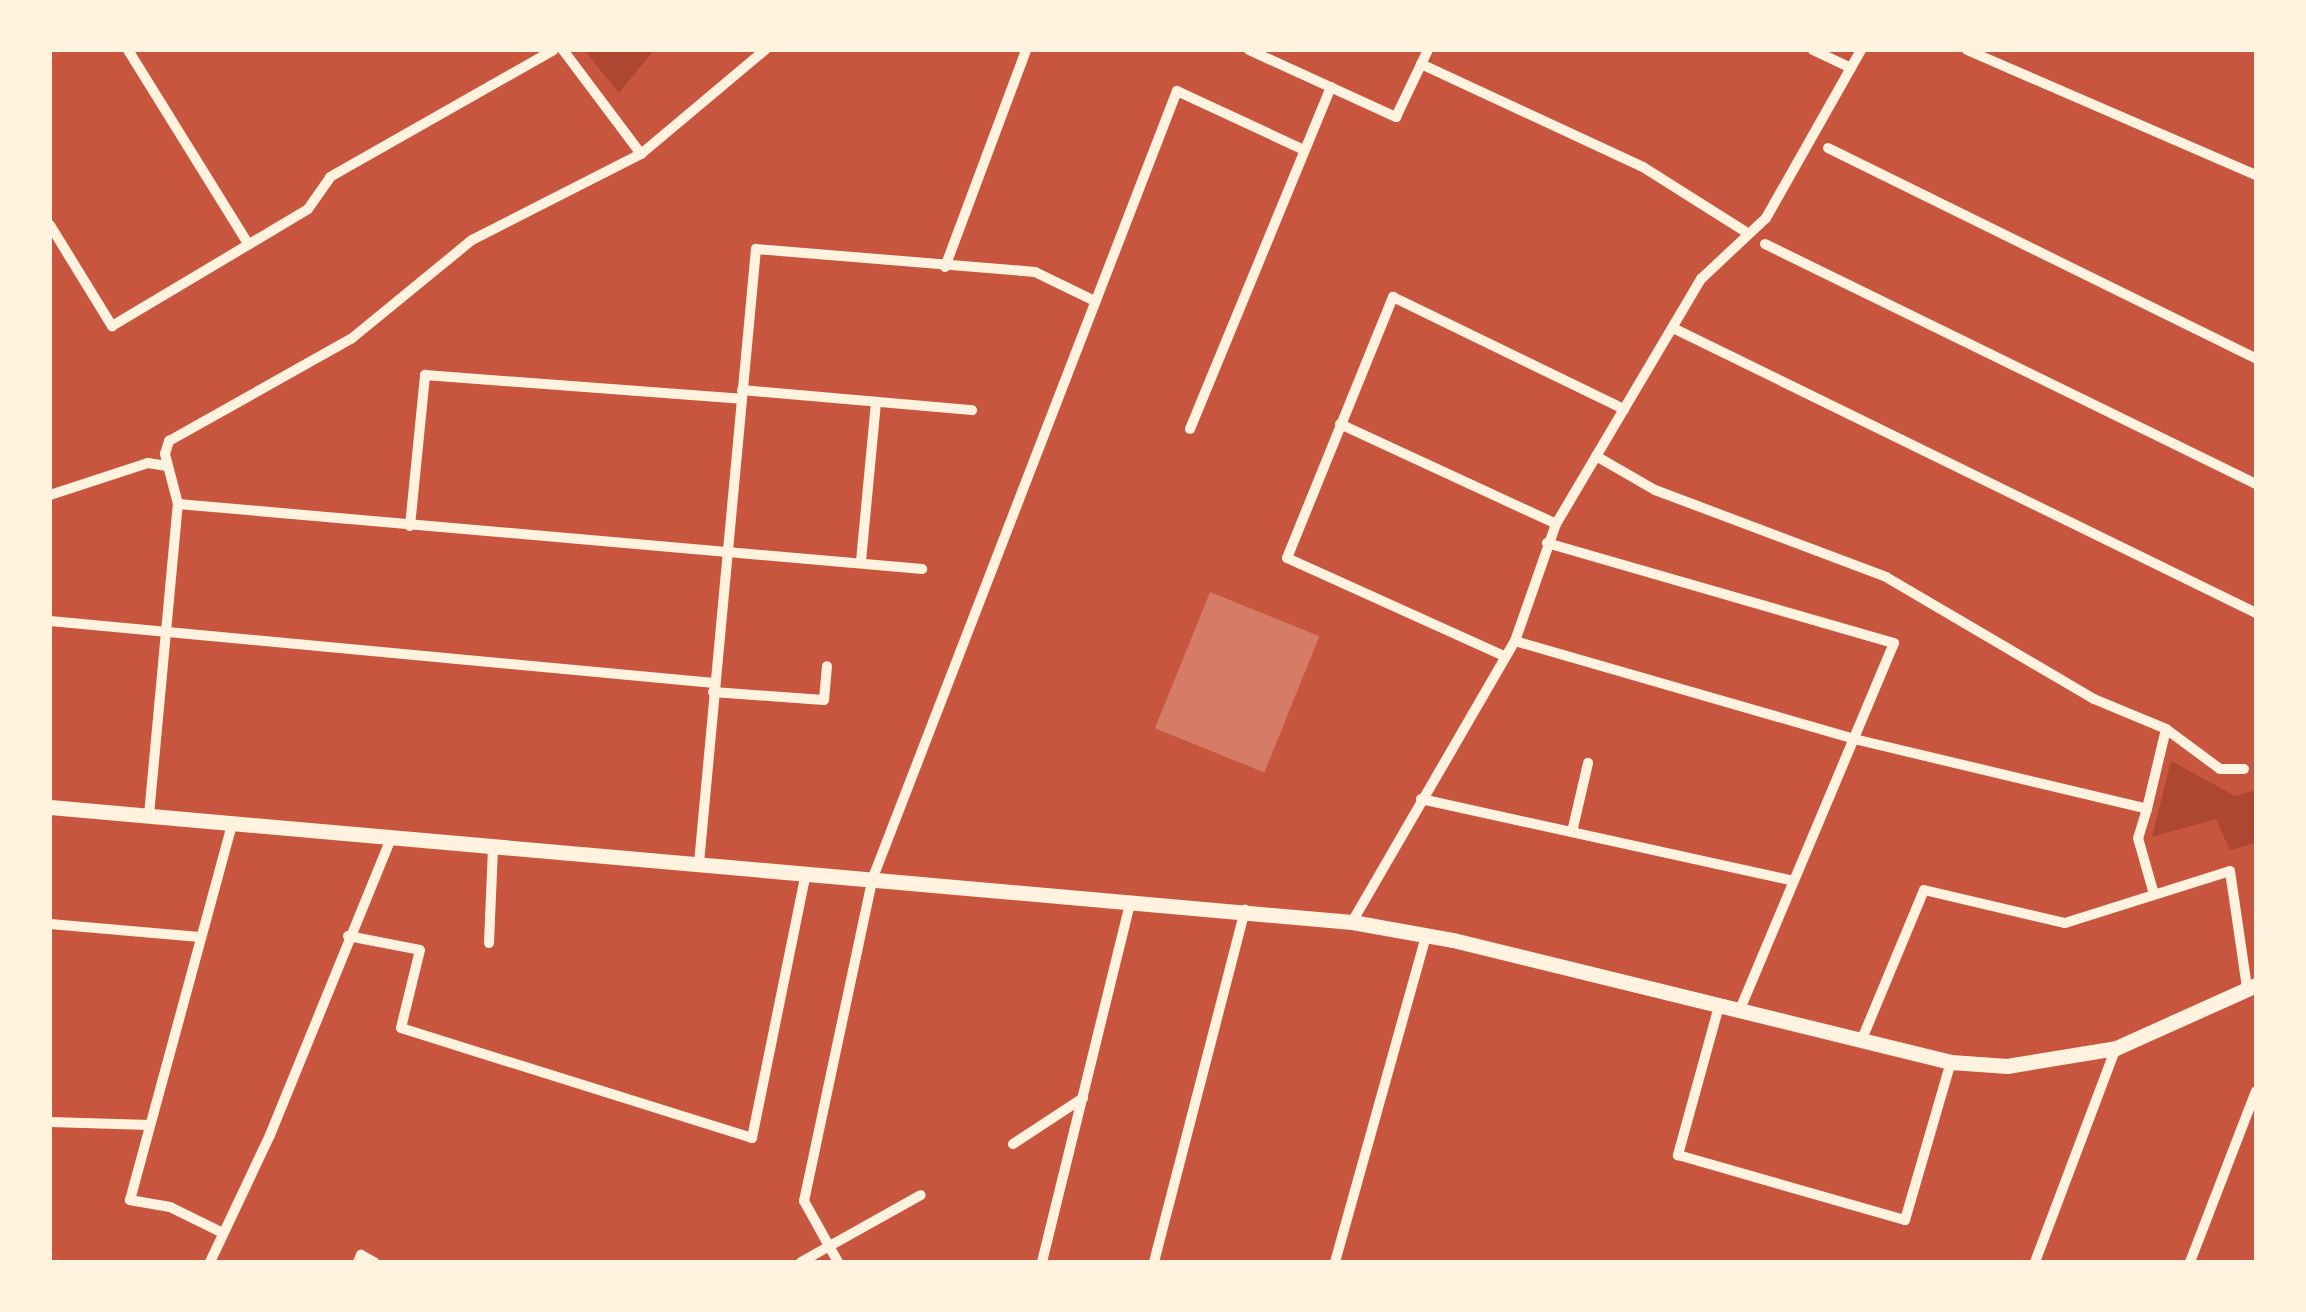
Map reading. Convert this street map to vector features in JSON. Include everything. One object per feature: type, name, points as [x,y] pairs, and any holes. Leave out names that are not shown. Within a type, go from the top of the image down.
[{"type":"street","points":[[128,50],[249,245]]},
{"type":"street","points":[[50,224],[112,326],[308,209],[330,177],[554,50]]},
{"type":"street","points":[[562,50],[641,154]]},
{"type":"street","points":[[149,815],[178,504],[167,466],[169,442],[351,339],[472,240],[641,154],[766,50]]},
{"type":"street","points":[[945,267],[1026,50]]},
{"type":"street","points":[[1249,50],[1396,117],[1428,50]]},
{"type":"street","points":[[1813,50],[1851,68]]},
{"type":"street","points":[[1352,922],[1515,641],[1556,524],[1701,278],[1766,218],[1861,50]]},
{"type":"street","points":[[1967,50],[2256,176]]},
{"type":"street","points":[[1422,64],[1643,167],[1749,234]]},
{"type":"street","points":[[1190,429],[1331,87]]},
{"type":"street","points":[[838,1262],[804,1201],[872,880],[1177,90],[1304,150]]},
{"type":"street","points":[[1828,148],[2256,359]]},
{"type":"street","points":[[1765,244],[2256,484]]},
{"type":"street","points":[[699,863],[756,249],[1034,272],[1095,301]]},
{"type":"street","points":[[1504,656],[1287,558],[1392,297],[1624,409]]},
{"type":"street","points":[[1673,328],[2256,613]]},
{"type":"street","points":[[410,526],[425,375],[972,410]]},
{"type":"street","points":[[861,561],[876,402]]},
{"type":"street","points":[[1340,424],[1556,524]]},
{"type":"street","points":[[1596,456],[1655,490],[1886,577],[2094,700],[2166,729],[2220,769],[2244,769]]},
{"type":"street","points":[[50,495],[148,463],[167,466]]},
{"type":"street","points":[[178,504],[922,569]]},
{"type":"street","points":[[1547,543],[1894,642],[1790,880],[1740,1010]]},
{"type":"street","points":[[50,621],[824,700],[827,666]]},
{"type":"street","points":[[1515,641],[1850,738],[2147,809]]},
{"type":"street","points":[[2154,894],[2138,838],[2166,729]]},
{"type":"street","points":[[1572,832],[1588,763]]},
{"type":"street","points":[[1420,799],[1790,880]]},
{"type":"street","points":[[50,807],[1246,909],[1352,922],[1426,935],[1951,1062],[2050,1062],[2116,1048],[2251,986],[2230,871],[2066,924],[1924,890],[1862,1040]]},
{"type":"street","points":[[223,1233],[170,1207],[130,1200],[233,822]]},
{"type":"street","points":[[210,1262],[392,836]]},
{"type":"street","points":[[489,942],[493,846]]},
{"type":"street","points":[[348,936],[420,950],[401,1028],[752,1138],[806,873]]},
{"type":"street","points":[[1042,1262],[1131,900]]},
{"type":"street","points":[[1154,1262],[1246,909]]},
{"type":"street","points":[[50,924],[199,937]]},
{"type":"street","points":[[1334,1262],[1426,935]]},
{"type":"street","points":[[1720,1006],[1678,1155],[1905,1220],[1951,1062]]},
{"type":"street","points":[[2035,1262],[2116,1048]]},
{"type":"street","points":[[2190,1262],[2256,1091]]},
{"type":"street","points":[[1013,1144],[1083,1098]]},
{"type":"street","points":[[50,1122],[150,1125]]},
{"type":"street","points":[[801,1262],[921,1195]]},
{"type":"street","points":[[358,1262],[361,1255],[374,1262]]},
{"type":"shaded area","points":[[584,50],[654,50],[619,93]]},
{"type":"shaded area","points":[[2171,761],[2235,796],[2256,790],[2256,843],[2230,850],[2216,819],[2152,837]]},
{"type":"building","points":[[1210,592],[1319,636],[1264,772],[1155,728]]}]
